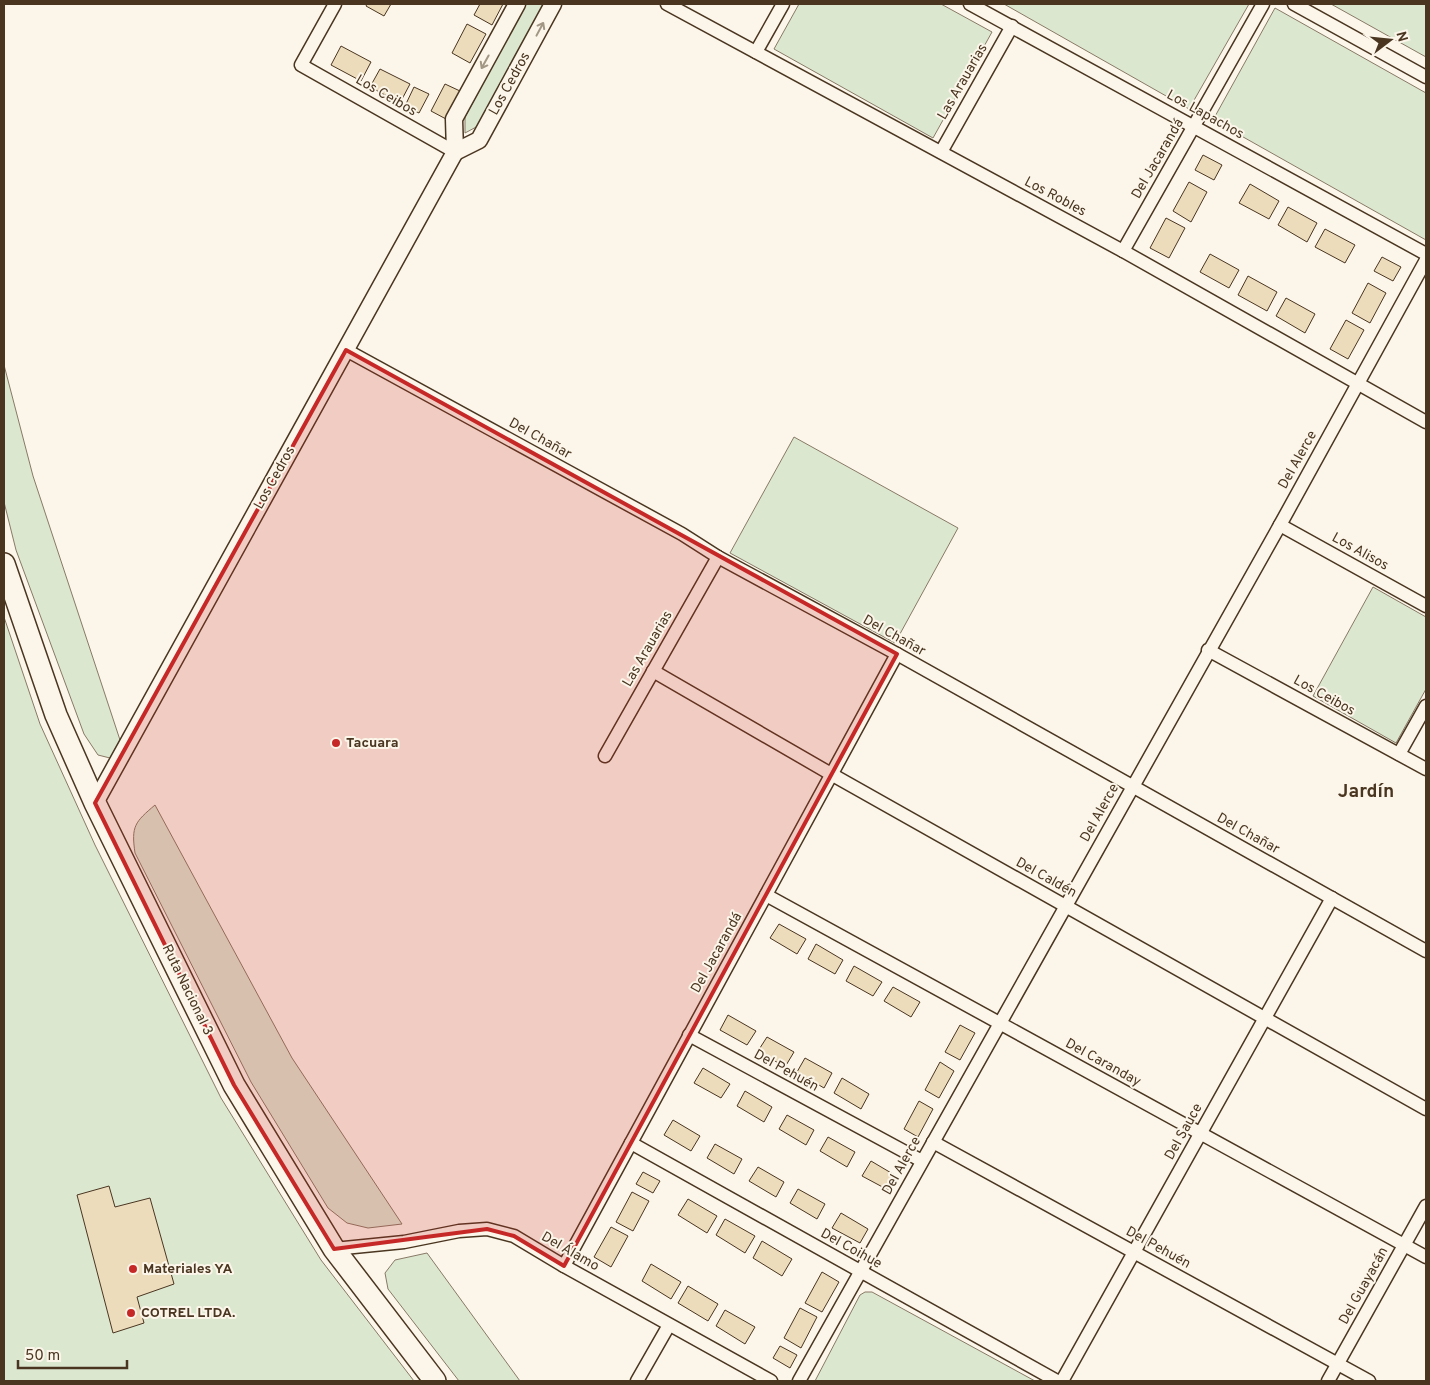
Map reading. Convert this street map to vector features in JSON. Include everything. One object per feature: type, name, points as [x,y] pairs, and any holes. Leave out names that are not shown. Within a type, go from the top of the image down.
[{"type":"highway","name":"Ruta Nacional 3","points":[[4,564],[56,715],[95,804],[234,1086],[334,1249],[435,1381]]},
{"type":"street","name":"Los Ceibos","points":[[335,4],[301,65],[456,152]]},
{"type":"street","points":[[456,152],[454,119],[517,4]]},
{"type":"street","name":"Los Cedros","points":[[95,804],[456,152],[479,140],[553,4]]},
{"type":"street","name":"Los Robles","points":[[667,4],[1123,251],[1426,422]]},
{"type":"street","points":[[756,52],[783,4]]},
{"type":"street","name":"Los Lapachos","points":[[970,4],[1426,254]]},
{"type":"street","name":"Del Jacarandá","points":[[1123,251],[1263,4]]},
{"type":"street","points":[[1294,4],[1426,77]]},
{"type":"street","name":"Las Arauarias","points":[[941,152],[1012,26]]},
{"type":"street","name":"Del Alerce","points":[[799,1381],[1208,650],[1280,525],[1426,260]]},
{"type":"street","name":"Del Chañar","points":[[346,350],[682,534],[718,558],[897,654],[1426,951]]},
{"type":"street","name":"Los Alisos","points":[[1280,525],[1426,606]]},
{"type":"street","name":"Las Arauarias","points":[[605,756],[718,558]]},
{"type":"street","name":"Los Ceibos","points":[[1208,650],[1426,769]]},
{"type":"street","name":"Del Jacarandá","points":[[564,1266],[897,654]]},
{"type":"street","name":"Del Caldén","points":[[652,671],[1426,1109]]},
{"type":"street","points":[[1399,754],[1426,706]]},
{"type":"street","name":"Del Caranday","points":[[766,895],[1426,1257]]},
{"type":"street","name":"Del Sauce","points":[[1062,1381],[1332,898]]},
{"type":"street","name":"Del Pehuén","points":[[690,1035],[922,1162]]},
{"type":"street","name":"Del Pehuén","points":[[933,1142],[1369,1381]]},
{"type":"street","name":"Del Coihue","points":[[631,1143],[1057,1381]]},
{"type":"street","name":"Del Guayacán","points":[[1328,1381],[1426,1206]]},
{"type":"street","name":"Del Álamo","points":[[334,1249],[404,1242],[459,1231],[487,1229],[514,1236],[770,1381]]},
{"type":"street","points":[[637,1381],[669,1325]]},
{"type":"highlighted area","points":[[346,350],[897,654],[564,1266],[514,1236],[487,1229],[334,1249],[234,1085],[95,803]]},
{"type":"green space","points":[[526,4],[544,4],[478,126],[465,133],[465,117]]},
{"type":"green space","points":[[799,4],[941,4],[992,32],[933,138],[774,49]]},
{"type":"green space","points":[[1004,4],[1249,4],[1189,109]]},
{"type":"green space","points":[[1331,4],[1426,4],[1426,57]]},
{"type":"green space","points":[[1275,8],[1426,93],[1426,240],[1213,120]]},
{"type":"green space","points":[[4,365],[33,476],[120,740],[110,758],[98,755],[84,734],[16,550],[4,502]]},
{"type":"green space","points":[[794,437],[958,528],[895,643],[730,553]]},
{"type":"green space","points":[[1373,587],[1426,617],[1426,689],[1396,743],[1313,696]]},
{"type":"green space","points":[[4,617],[40,724],[95,845],[221,1098],[321,1260],[414,1381],[4,1381]]},
{"type":"green space","points":[[155,805],[292,1058],[402,1224],[368,1228],[347,1223],[328,1208],[251,1082],[135,853],[134,830],[136,825]]},
{"type":"green space","points":[[427,1253],[520,1381],[459,1381],[388,1289],[385,1273],[395,1260]]},
{"type":"green space","points":[[865,1292],[872,1292],[1035,1381],[815,1381],[860,1295]]},
{"type":"building","points":[[367,4],[391,4],[384,16],[366,6]]},
{"type":"building","points":[[480,4],[503,4],[492,25],[474,15]]},
{"type":"building","points":[[467,24],[486,34],[470,63],[452,53]]},
{"type":"building","points":[[341,46],[371,62],[361,81],[331,65]]},
{"type":"building","points":[[380,69],[410,84],[400,103],[370,87]]},
{"type":"building","points":[[445,84],[460,91],[446,119],[431,111]]},
{"type":"building","points":[[414,87],[429,94],[419,113],[405,106]]},
{"type":"building","points":[[1203,155],[1222,165],[1214,180],[1195,170]]},
{"type":"building","points":[[1189,182],[1207,192],[1191,222],[1173,211]]},
{"type":"building","points":[[1250,184],[1279,201],[1269,219],[1239,203]]},
{"type":"building","points":[[1288,207],[1317,223],[1307,242],[1278,225]]},
{"type":"building","points":[[1166,218],[1185,228],[1169,258],[1150,248]]},
{"type":"building","points":[[1325,229],[1355,245],[1345,263],[1315,247]]},
{"type":"building","points":[[1210,254],[1239,270],[1229,288],[1200,272]]},
{"type":"building","points":[[1382,257],[1401,267],[1393,281],[1374,271]]},
{"type":"building","points":[[1248,276],[1277,292],[1267,311],[1238,295]]},
{"type":"building","points":[[1368,283],[1386,293],[1370,323],[1352,313]]},
{"type":"building","points":[[1286,298],[1315,314],[1305,333],[1276,316]]},
{"type":"building","points":[[1346,320],[1364,330],[1348,359],[1330,349]]},
{"type":"building","points":[[779,924],[806,939],[797,954],[770,938]]},
{"type":"building","points":[[816,944],[843,960],[835,974],[808,959]]},
{"type":"building","points":[[854,966],[882,982],[873,996],[846,981]]},
{"type":"building","points":[[893,987],[920,1002],[911,1017],[884,1001]]},
{"type":"building","points":[[728,1015],[756,1031],[747,1045],[720,1030]]},
{"type":"building","points":[[960,1025],[975,1033],[960,1060],[945,1052]]},
{"type":"building","points":[[767,1037],[794,1052],[785,1067],[758,1051]]},
{"type":"building","points":[[805,1058],[832,1073],[824,1088],[797,1072]]},
{"type":"building","points":[[940,1062],[954,1071],[939,1098],[925,1090]]},
{"type":"building","points":[[703,1068],[730,1084],[721,1098],[694,1083]]},
{"type":"building","points":[[842,1078],[869,1094],[861,1109],[834,1093]]},
{"type":"building","points":[[745,1091],[772,1107],[764,1122],[737,1106]]},
{"type":"building","points":[[919,1101],[933,1109],[918,1137],[904,1129]]},
{"type":"building","points":[[787,1115],[814,1130],[806,1145],[779,1129]]},
{"type":"building","points":[[673,1120],[700,1136],[691,1151],[664,1135]]},
{"type":"building","points":[[828,1137],[855,1152],[847,1167],[820,1151]]},
{"type":"building","points":[[715,1144],[742,1159],[734,1174],[707,1158]]},
{"type":"building","points":[[871,1161],[898,1177],[890,1191],[862,1176]]},
{"type":"building","points":[[758,1167],[784,1182],[776,1197],[749,1181]]},
{"type":"building","points":[[643,1172],[660,1181],[653,1193],[636,1184]]},
{"type":"building","name":"Materiales YA","points":[[109,1186],[115,1207],[150,1198],[174,1284],[137,1297],[144,1323],[113,1333],[77,1195]]},
{"type":"building","points":[[798,1189],[825,1204],[817,1219],[790,1203]]},
{"type":"building","points":[[632,1192],[649,1201],[633,1231],[616,1222]]},
{"type":"building","points":[[688,1199],[717,1216],[707,1233],[678,1215]]},
{"type":"building","points":[[841,1213],[868,1229],[860,1243],[832,1228]]},
{"type":"building","points":[[725,1219],[755,1236],[745,1253],[716,1235]]},
{"type":"building","points":[[611,1227],[628,1236],[611,1267],[594,1257]]},
{"type":"building","points":[[762,1241],[792,1259],[782,1276],[753,1258]]},
{"type":"building","points":[[651,1264],[681,1282],[671,1299],[642,1281]]},
{"type":"building","points":[[822,1272],[839,1282],[822,1312],[805,1303]]},
{"type":"building","points":[[688,1286],[718,1304],[708,1321],[678,1303]]},
{"type":"building","points":[[800,1308],[817,1317],[801,1348],[784,1338]]},
{"type":"building","points":[[725,1310],[755,1327],[745,1344],[716,1326]]},
{"type":"building","points":[[780,1346],[797,1355],[790,1368],[773,1358]]},
{"type":"place","name":"Tacuara","points":[[336,743]]},
{"type":"place","name":"Materiales YA","points":[[133,1269]]},
{"type":"place","name":"COTREL LTDA.","points":[[131,1313]]},
{"type":"district","name":"Jardín","points":[[1366,792]]}]
